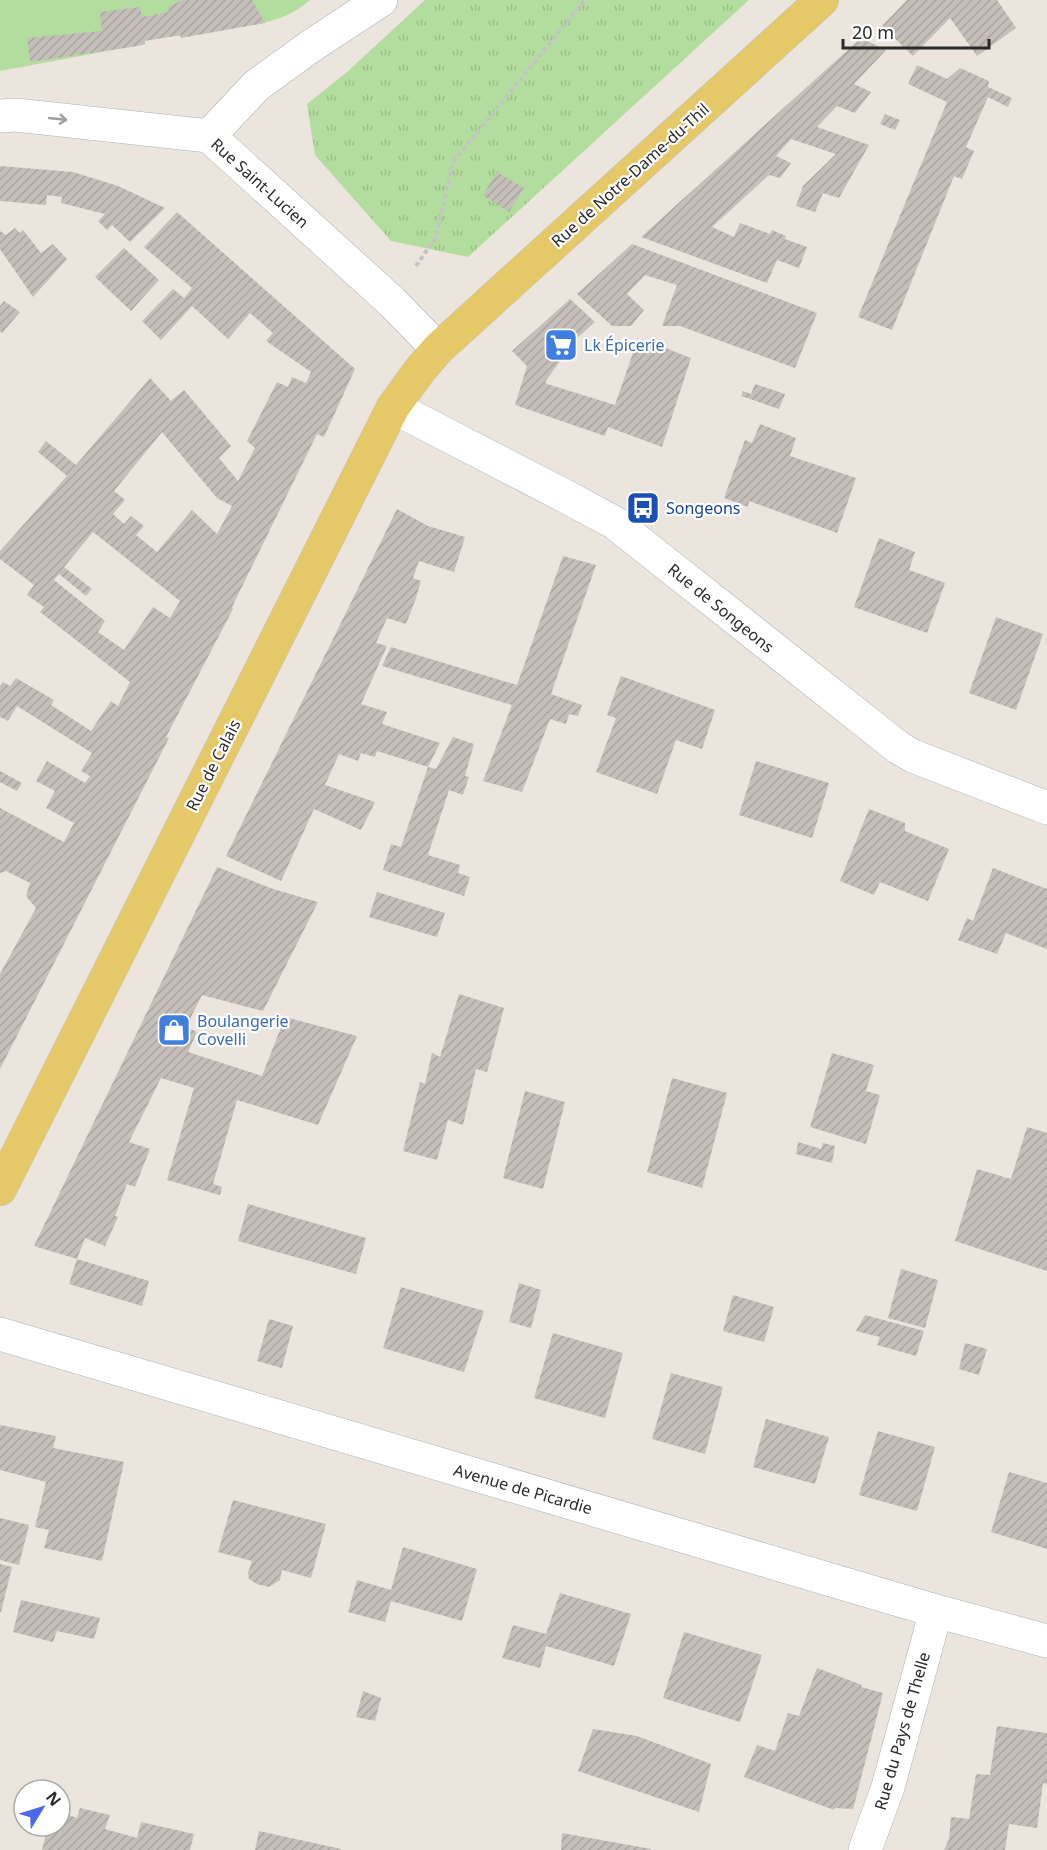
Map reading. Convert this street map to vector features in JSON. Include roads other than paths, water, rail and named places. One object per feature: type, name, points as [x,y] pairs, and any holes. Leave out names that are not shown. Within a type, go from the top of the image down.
[{"type":"main road","name":"Rue de Notre-Dame-du-Thil","points":[[438,349],[822,0]]},
{"type":"main road","name":"Rue de Calais","points":[[0,1189],[393,407],[438,349]]},
{"type":"street","points":[[209,136],[255,86],[381,0]]},
{"type":"street","name":"Rue Saint-Lucien","points":[[0,116],[16,115],[209,136],[391,302],[438,349]]},
{"type":"street","name":"Rue de Songeons","points":[[393,407],[615,523],[899,748],[913,756],[1047,808]]},
{"type":"street","name":"Avenue de Picardie","points":[[0,1334],[936,1611],[1047,1641]]},
{"type":"street","name":"Rue du Pays de Thelle","points":[[866,1850],[888,1787],[936,1611]]},
{"type":"place","name":"Lk Épicerie","points":[[561,345]]},
{"type":"place","name":"Songeons","points":[[643,508]]},
{"type":"place","name":"Boulangerie Covelli","points":[[174,1030]]}]
